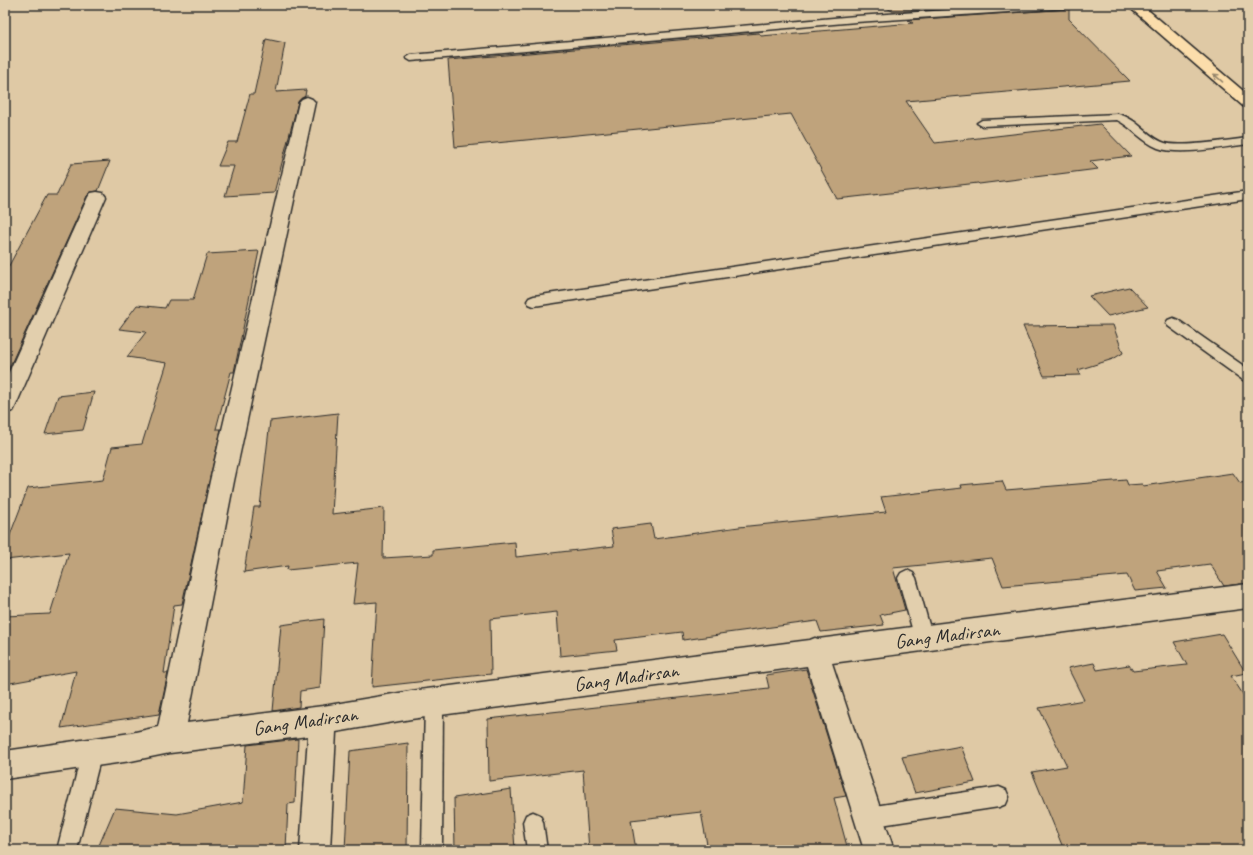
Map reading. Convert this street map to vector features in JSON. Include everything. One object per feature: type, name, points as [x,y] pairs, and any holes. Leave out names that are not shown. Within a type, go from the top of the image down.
[{"type":"highway","points":[[1134,5],[1248,103]]},
{"type":"highway","points":[[1154,5],[1207,50]]},
{"type":"street","points":[[170,739],[222,481],[307,102]]},
{"type":"street","points":[[5,405],[97,196]]},
{"type":"street","name":"Gang Madirsan","points":[[5,765],[131,747],[170,739],[323,720],[412,705],[815,651],[924,639],[1248,596]]},
{"type":"street","points":[[815,651],[879,850]]},
{"type":"street","points":[[316,850],[323,720]]},
{"type":"lane","points":[[411,58],[856,19],[1067,5]]},
{"type":"lane","points":[[982,122],[1118,117],[1128,121],[1156,142],[1172,148],[1248,142]]},
{"type":"lane","points":[[534,301],[1248,196]]},
{"type":"lane","points":[[1172,324],[1248,376]]},
{"type":"lane","points":[[907,578],[924,639]]},
{"type":"lane","points":[[432,850],[434,703]]},
{"type":"lane","points":[[67,850],[92,752]]},
{"type":"lane","points":[[868,817],[999,797]]},
{"type":"lane","points":[[532,822],[537,850]]},
{"type":"building","points":[[881,5],[1002,5],[894,12]]},
{"type":"building","points":[[1069,9],[1069,19],[1130,81],[906,101],[935,143],[1100,124],[1131,156],[1090,161],[1098,169],[979,184],[837,199],[791,114],[455,147],[448,60],[759,33],[761,36],[913,23],[908,20]]},
{"type":"building","points":[[266,39],[285,43],[276,92],[306,90],[305,96],[298,102],[274,193],[225,196],[234,166],[218,166],[228,142],[237,142],[250,94],[254,94]]},
{"type":"building","points":[[110,161],[98,191],[91,192],[87,196],[5,377],[5,273],[47,195],[57,195],[71,164]]},
{"type":"building","points":[[259,251],[234,372],[231,372],[216,429],[221,429],[182,604],[174,605],[164,673],[168,673],[159,714],[61,728],[76,671],[5,684],[5,616],[50,614],[69,553],[5,560],[5,548],[28,488],[103,480],[112,447],[142,444],[167,363],[127,357],[146,332],[119,329],[137,305],[165,308],[169,300],[193,300],[207,254]]},
{"type":"building","points":[[1129,287],[1148,307],[1108,316],[1089,296]]},
{"type":"building","points":[[1113,325],[1123,353],[1113,359],[1078,370],[1081,375],[1044,376],[1023,326]]},
{"type":"building","points":[[94,392],[83,430],[45,434],[58,396]]},
{"type":"building","points":[[338,413],[332,514],[384,508],[383,558],[433,555],[433,550],[515,542],[516,557],[614,546],[611,529],[651,524],[654,539],[739,527],[886,512],[881,497],[962,488],[961,485],[1002,481],[1006,490],[1126,480],[1128,485],[1142,484],[1143,486],[1233,473],[1240,483],[1248,482],[1248,583],[1224,586],[1210,564],[1157,571],[1167,588],[1135,591],[1127,575],[1003,586],[992,558],[893,568],[905,610],[880,615],[884,625],[821,632],[817,621],[683,640],[682,632],[615,640],[617,650],[560,656],[557,612],[490,619],[491,674],[372,687],[377,602],[353,604],[358,563],[287,570],[288,566],[244,572],[254,507],[260,507],[270,421]]},
{"type":"building","points":[[324,619],[320,688],[300,691],[299,707],[273,711],[281,625]]},
{"type":"building","points":[[1222,634],[1246,673],[1231,676],[1248,702],[1248,850],[1064,850],[1032,772],[1067,766],[1039,708],[1084,700],[1068,668],[1094,663],[1097,670],[1129,665],[1133,671],[1187,665],[1174,642]]},
{"type":"building","points":[[806,669],[846,796],[834,798],[848,850],[708,850],[701,812],[631,820],[636,850],[589,850],[583,770],[489,781],[488,719],[769,688],[766,675]]},
{"type":"building","points":[[298,739],[295,803],[288,804],[286,850],[97,850],[115,808],[177,814],[243,802],[247,745]]},
{"type":"building","points":[[408,743],[407,850],[345,850],[350,751]]},
{"type":"building","points":[[961,746],[975,782],[915,793],[902,757]]},
{"type":"building","points":[[511,789],[515,850],[455,850],[454,798]]}]
